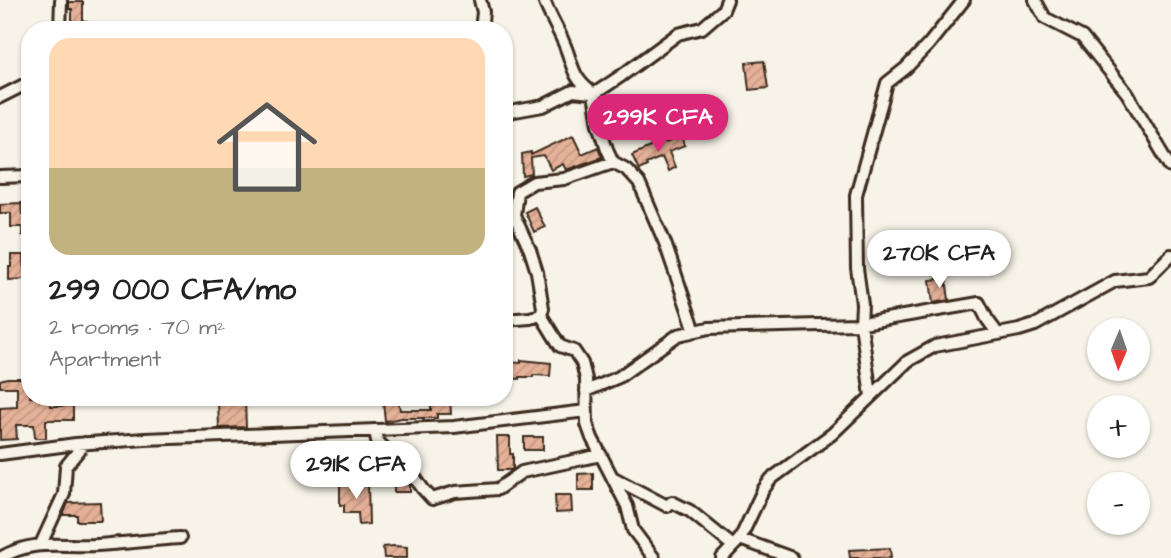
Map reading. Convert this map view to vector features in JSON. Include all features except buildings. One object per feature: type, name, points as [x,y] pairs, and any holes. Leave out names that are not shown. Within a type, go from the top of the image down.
[{"type":"street","points":[[60,21],[61,0]]},
{"type":"street","points":[[480,0],[482,21]]},
{"type":"street","points":[[544,0],[562,39],[573,72],[582,86],[594,93]]},
{"type":"street","points":[[513,111],[542,106],[573,91],[594,93],[678,34],[702,28],[723,10],[726,0]]},
{"type":"street","points":[[871,396],[861,324],[856,195],[887,83],[929,44],[964,0]]},
{"type":"street","points":[[1035,0],[1045,19],[1082,37],[1127,93],[1171,167]]},
{"type":"street","points":[[0,97],[21,86]]},
{"type":"street","points":[[594,93],[599,124],[607,149],[613,162],[626,169],[639,183],[665,243],[695,331]]},
{"type":"street","points":[[613,162],[564,179],[534,181],[517,192],[514,215],[537,272],[543,308],[541,315],[560,346],[575,351],[582,363],[586,379],[587,424],[592,438],[627,506],[633,530],[654,558]]},
{"type":"street","points":[[0,177],[21,176]]},
{"type":"street","points":[[722,558],[737,542],[771,479],[832,434],[908,361],[935,346],[1035,325],[1115,281],[1149,277],[1171,255]]},
{"type":"street","points":[[586,391],[619,377],[678,335],[709,328],[861,324],[979,303],[998,334]]},
{"type":"street","points":[[513,319],[541,315]]},
{"type":"street","points":[[0,454],[85,443],[145,439],[454,427],[586,411]]},
{"type":"street","points":[[375,430],[377,441],[413,474],[432,499],[455,492],[498,489],[522,472],[601,455]]},
{"type":"street","points":[[41,544],[64,494],[66,466],[85,443]]},
{"type":"street","points":[[614,478],[667,506],[672,502],[690,511],[737,542],[792,558]]},
{"type":"street","points":[[0,558],[10,552],[41,544],[95,545],[180,538]]}]
